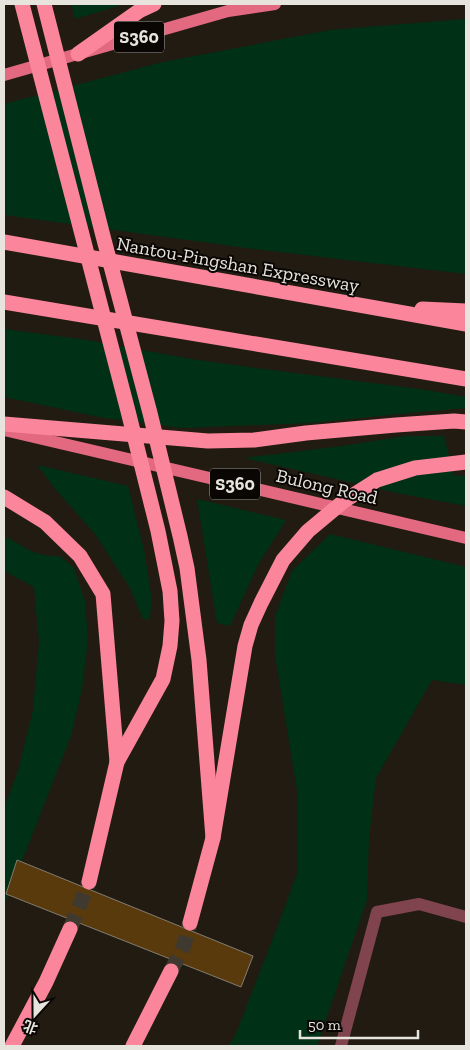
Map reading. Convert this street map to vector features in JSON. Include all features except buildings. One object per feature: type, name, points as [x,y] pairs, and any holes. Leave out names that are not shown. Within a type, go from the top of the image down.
[{"type":"highway","points":[[22,4],[126,402],[158,531],[170,591],[172,621],[170,646],[163,679],[116,762],[89,882]]},
{"type":"highway","points":[[44,4],[150,413],[187,568],[199,660],[213,838]]},
{"type":"highway","points":[[78,54],[138,11],[154,4]]},
{"type":"highway","name":"Nantou-Pingshan Expressway","points":[[4,242],[466,324]]},
{"type":"highway","points":[[333,301],[397,308],[466,311]]},
{"type":"highway","points":[[4,302],[466,379]]},
{"type":"highway","points":[[4,424],[218,441],[254,440],[396,424],[466,422]]},
{"type":"highway","points":[[190,923],[213,838],[245,646],[261,603],[283,560],[308,531],[344,501],[377,480],[415,468],[466,462]]},
{"type":"highway","points":[[4,497],[45,522],[80,556],[103,594],[116,762]]},
{"type":"highway","points":[[12,1046],[46,982],[70,929]]},
{"type":"highway","points":[[133,1046],[172,971]]},
{"type":"main road","name":"S360","points":[[4,75],[228,11],[275,4]]},
{"type":"main road","name":"Bulong Road","points":[[4,430],[466,538]]},
{"type":"street","points":[[341,1046],[377,912],[419,904],[466,917]]},
{"type":"green space","points":[[71,4],[125,4],[75,19]]},
{"type":"green space","points":[[466,19],[466,274],[254,249],[4,215],[4,104],[163,62],[330,30]]},
{"type":"green space","points":[[4,329],[87,340],[191,359],[427,390],[466,397],[466,408],[310,423],[182,428],[104,418],[4,397]]},
{"type":"green space","points":[[405,436],[444,436],[454,475],[466,476],[466,506],[397,493],[244,458],[342,446]]},
{"type":"green space","points":[[37,465],[128,486],[144,550],[152,600],[149,620],[143,619],[130,588],[95,534]]},
{"type":"green space","points":[[197,499],[286,520],[258,565],[230,626],[217,623]]},
{"type":"green space","points":[[330,534],[466,567],[466,685],[432,680],[376,778],[369,838],[367,900],[317,1046],[228,1046],[235,1036],[298,871],[298,797],[275,655],[275,616],[292,571]]},
{"type":"green space","points":[[4,536],[33,552],[48,556],[60,556],[74,568],[85,601],[88,640],[82,689],[71,736],[4,907],[4,808],[18,771],[33,710],[39,642],[34,587],[4,571]]},
{"type":"tunnel","points":[[70,929],[89,882]]},
{"type":"tunnel","points":[[171,971],[184,945],[190,923]]}]
